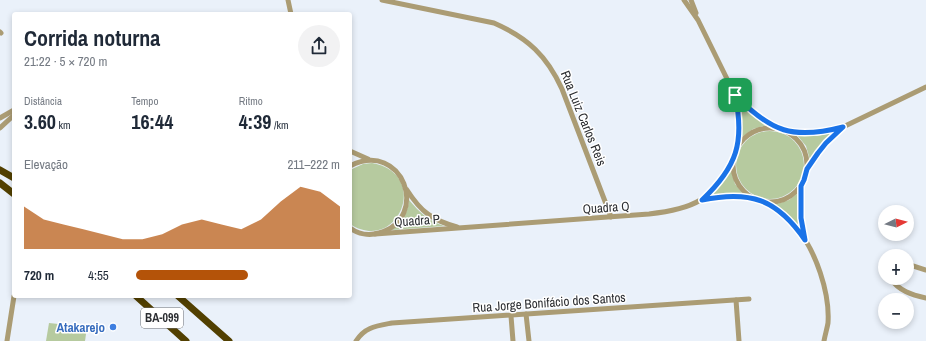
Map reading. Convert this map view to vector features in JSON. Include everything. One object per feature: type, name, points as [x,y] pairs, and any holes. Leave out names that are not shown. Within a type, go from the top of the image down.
[{"type":"highway","points":[[0,170],[12,177]]},
{"type":"highway","points":[[0,183],[12,192]]},
{"type":"highway","name":"BA-099","points":[[138,298],[186,341]]},
{"type":"highway","name":"BA-099","points":[[180,298],[229,341]]},
{"type":"street","points":[[288,0],[291,12]]},
{"type":"street","name":"Rua Luiz Carlos Reis","points":[[382,0],[494,23],[510,30],[536,49],[555,73],[611,217]]},
{"type":"street","points":[[684,0],[698,20]]},
{"type":"street","points":[[691,0],[698,20],[735,95],[739,113],[740,128],[738,146],[733,160],[734,171],[737,182],[752,198]]},
{"type":"street","points":[[788,132],[827,132],[843,127],[926,87]]},
{"type":"street","points":[[735,95],[748,109],[774,127],[788,132],[795,137],[801,144],[807,160],[807,169],[804,180],[796,192],[781,201],[764,202]]},
{"type":"street","points":[[0,118],[12,111]]},
{"type":"street","points":[[0,128],[12,116]]},
{"type":"street","points":[[738,146],[745,137],[754,131],[774,127]]},
{"type":"street","points":[[807,169],[826,143],[843,127]]},
{"type":"street","points":[[352,152],[369,160]]},
{"type":"street","points":[[352,165],[358,161],[369,160],[380,161],[393,168],[403,180],[407,190],[416,204],[428,215],[444,223],[460,228]]},
{"type":"street","name":"Quadra Q","points":[[460,228],[649,214],[676,210],[702,200],[718,184],[733,160]]},
{"type":"street","points":[[801,186],[801,218],[805,240]]},
{"type":"street","points":[[375,234],[385,232],[400,219],[406,205],[407,190]]},
{"type":"street","points":[[702,200],[720,196],[752,198],[764,202],[779,211],[789,220],[805,240],[819,269],[825,291],[828,322],[824,341]]},
{"type":"street","name":"Quadra P","points":[[352,229],[364,234],[375,234],[460,228]]},
{"type":"street","points":[[914,266],[926,270]]},
{"type":"street","points":[[898,285],[903,290],[926,298]]},
{"type":"street","points":[[7,341],[14,298]]},
{"type":"street","name":"Rua Jorge Bonifácio dos Santos","points":[[356,341],[360,334],[367,329],[392,324],[749,299]]},
{"type":"street","points":[[736,300],[739,341]]},
{"type":"street","points":[[526,314],[529,341]]},
{"type":"street","points":[[511,316],[514,341]]},
{"type":"green space","points":[[739,104],[767,125],[753,129],[742,137],[742,122]]},
{"type":"green space","points":[[770,131],[783,134],[794,141],[801,152],[804,165],[801,178],[794,189],[783,196],[770,199],[757,196],[746,189],[739,178],[736,165],[739,152],[746,141],[757,134]]},
{"type":"green space","points":[[832,133],[810,160],[806,146],[797,135],[817,136]]},
{"type":"green space","points":[[372,163],[390,170],[400,182],[404,195],[401,209],[393,221],[382,229],[367,231],[352,225],[352,169],[363,164]]},
{"type":"green space","points":[[731,170],[735,184],[743,194],[725,193],[709,195],[720,185]]},
{"type":"green space","points":[[798,193],[797,212],[799,227],[774,205],[789,200]]},
{"type":"green space","points":[[409,200],[425,216],[444,226],[392,230],[399,224],[404,216]]},
{"type":"green space","points":[[49,323],[87,327],[85,341],[46,341]]},
{"type":"place","name":"Atakarejo","points":[[113,327]]},
{"type":"route","points":[[735,95],[748,109],[759,117],[774,127],[788,132],[827,132],[843,127],[818,153],[807,169],[801,186],[801,218],[805,240],[797,228],[789,220],[779,211],[764,202],[752,198],[731,196],[720,196],[702,200],[724,176],[733,160],[738,146],[740,128],[739,113],[735,95]]}]
